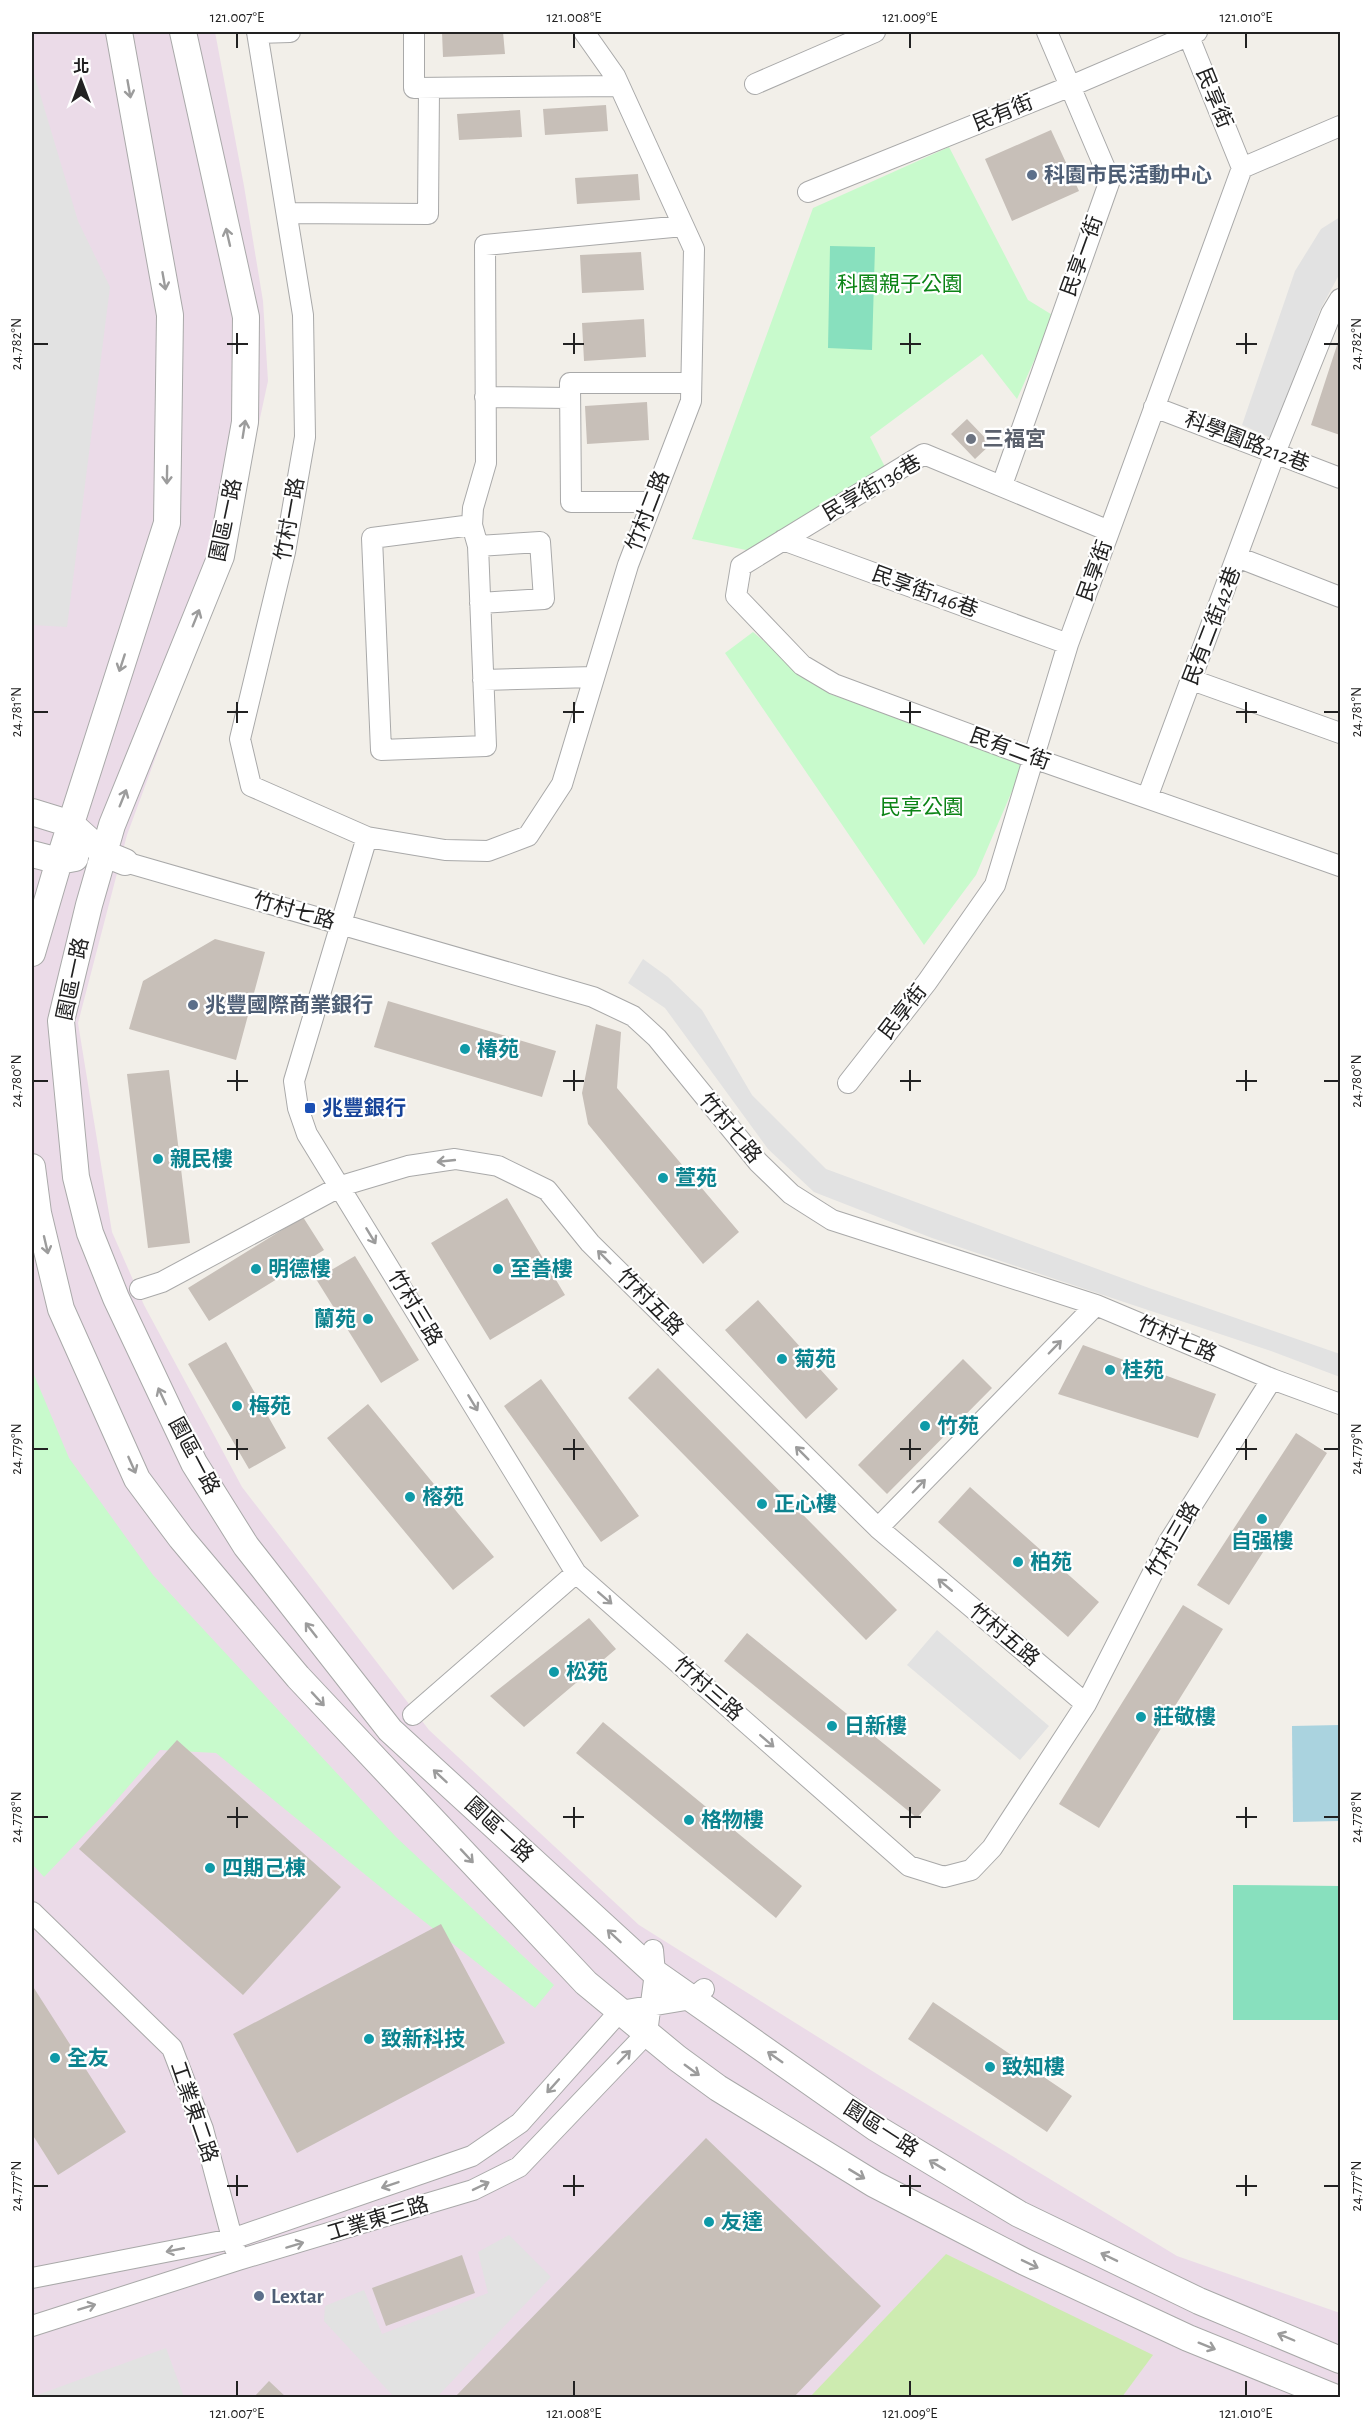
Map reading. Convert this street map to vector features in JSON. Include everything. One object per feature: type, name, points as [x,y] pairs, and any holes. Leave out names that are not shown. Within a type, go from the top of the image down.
[{"type":"street","points":[[32,953],[167,523],[170,315],[119,32]]},
{"type":"street","name":"園區一路","points":[[183,32],[246,317],[245,422],[222,556],[112,825],[114,858],[61,1021],[75,1178],[90,1233],[116,1298],[194,1463],[246,1546],[390,1730],[654,1962],[876,2128],[1019,2214],[1199,2301],[1341,2360]]},
{"type":"street","points":[[257,32],[290,32]]},
{"type":"street","name":"竹村一路","points":[[257,32],[303,315],[305,437],[285,552],[240,739],[251,786],[367,837]]},
{"type":"street","points":[[414,32],[414,88],[620,86]]},
{"type":"street","name":"竹村二路","points":[[367,837],[445,850],[488,851],[528,836],[562,784],[627,565],[691,401],[694,249],[620,86],[584,32]]},
{"type":"street","points":[[755,84],[875,32]]},
{"type":"street","name":"民享一街","points":[[1002,485],[1110,180],[1047,32]]},
{"type":"street","name":"民有街","points":[[808,192],[1071,87],[1191,33]]},
{"type":"street","name":"民享街","points":[[848,1083],[927,982],[994,885],[1068,644],[1242,168],[1191,33]]},
{"type":"street","points":[[287,213],[428,214],[429,88]]},
{"type":"street","points":[[1242,168],[1341,126]]},
{"type":"street","points":[[472,525],[372,538],[381,750],[486,746],[478,546],[472,525],[473,508],[486,463],[485,244],[683,226]]},
{"type":"street","name":"民有二街42巷","points":[[1147,798],[1275,453],[1331,314],[1341,299]]},
{"type":"street","points":[[652,502],[571,502],[570,383],[691,383]]},
{"type":"street","points":[[485,398],[570,398]]},
{"type":"street","name":"科學園路212巷","points":[[1154,407],[1341,478]]},
{"type":"street","name":"民享街136巷","points":[[741,566],[924,454],[1109,531]]},
{"type":"street","name":"民享街146巷","points":[[783,540],[1068,644]]},
{"type":"street","points":[[478,546],[540,542],[544,599],[480,603]]},
{"type":"street","points":[[1237,557],[1341,597]]},
{"type":"street","name":"民有二街","points":[[741,566],[736,596],[802,665],[834,684],[1033,758],[1341,866]]},
{"type":"street","points":[[483,680],[594,678]]},
{"type":"street","points":[[1192,680],[1341,733]]},
{"type":"street","points":[[32,812],[71,824],[114,858]]},
{"type":"street","points":[[341,925],[367,837]]},
{"type":"street","points":[[32,854],[59,861],[114,858]]},
{"type":"street","name":"竹村七路","points":[[114,858],[593,997],[633,1016],[657,1038],[758,1162],[791,1194],[832,1220],[1096,1305],[1272,1379],[1341,1404]]},
{"type":"street","name":"竹村三路","points":[[341,925],[294,1081],[297,1108],[307,1134],[576,1573],[909,1866],[944,1877],[971,1870],[992,1848],[1086,1704],[1168,1543],[1272,1379]]},
{"type":"street","name":"竹村五路","points":[[140,1290],[162,1282],[340,1186],[408,1166],[455,1159],[498,1166],[547,1190],[590,1243],[878,1528],[1086,1704]]},
{"type":"street","name":"園區一路","points":[[32,1167],[38,1213],[61,1309],[137,1479],[181,1538],[297,1677],[586,1983],[718,2088],[874,2184],[1025,2262],[1177,2333],[1336,2397]]},
{"type":"street","points":[[878,1528],[1096,1305]]},
{"type":"street","points":[[412,1715],[576,1573]]},
{"type":"street","name":"工業東二路","points":[[32,1912],[172,2048],[203,2129],[238,2260]]},
{"type":"street","points":[[647,2033],[654,1962]]},
{"type":"street","points":[[620,2011],[650,2007],[698,1994]]},
{"type":"street","name":"工業東三路","points":[[32,2278],[232,2239],[472,2156],[514,2127],[620,2011]]},
{"type":"street","name":"工業東三路","points":[[32,2326],[238,2260],[473,2190],[519,2167],[647,2033]]},
{"type":"street","points":[[514,2127],[540,2145]]},
{"type":"shaded area","points":[[32,32],[215,32],[263,301],[268,381],[230,556],[127,835],[78,1023],[112,1232],[144,1305],[242,1487],[429,1730],[639,1925],[885,2079],[1177,2256],[1340,2313],[1340,2397],[32,2398]]},
{"type":"shaded area","points":[[32,67],[78,221],[110,287],[67,627],[32,625]]},
{"type":"shaded area","points":[[1340,217],[1340,273],[1320,310],[1271,438],[1242,425],[1295,271],[1321,229]]},
{"type":"shaded area","points":[[643,959],[668,977],[702,1010],[752,1095],[826,1169],[1149,1288],[1340,1354],[1340,1377],[1271,1351],[932,1238],[814,1192],[768,1149],[665,1008],[628,983]]},
{"type":"shaded area","points":[[937,1630],[1049,1726],[1020,1760],[907,1665]]},
{"type":"shaded area","points":[[509,2235],[551,2277],[437,2397],[394,2397],[324,2321],[325,2306],[364,2290],[382,2334],[488,2293],[478,2252]]},
{"type":"shaded area","points":[[166,2348],[184,2397],[32,2397]]},
{"type":"green space","name":"科園親子公園","points":[[949,147],[1028,300],[1054,316],[1017,399],[982,354],[870,437],[887,471],[751,551],[692,539],[813,208]]},
{"type":"green space","points":[[830,246],[875,247],[872,350],[828,348]]},
{"type":"green space","name":"民享公園","points":[[753,632],[830,694],[1024,763],[976,875],[924,945],[725,653]]},
{"type":"green space","points":[[32,1370],[69,1458],[153,1575],[396,1837],[554,1985],[535,2008],[389,1894],[216,1753],[160,1750],[108,1810],[44,1877],[32,1864]]},
{"type":"green space","points":[[1233,1885],[1340,1886],[1340,2020],[1233,2020]]},
{"type":"green space","points":[[946,2254],[1153,2355],[1122,2397],[810,2397]]},
{"type":"water","points":[[1340,1725],[1340,1821],[1293,1822],[1292,1726]]},
{"type":"building","points":[[442,32],[503,32],[505,54],[443,57]]},
{"type":"building","points":[[606,105],[608,131],[545,135],[543,109]]},
{"type":"building","points":[[520,110],[522,137],[459,140],[457,114]]},
{"type":"building","name":"科園市民活動中心","points":[[1051,130],[1079,191],[1012,221],[985,159]]},
{"type":"building","points":[[638,174],[640,200],[577,204],[575,178]]},
{"type":"building","points":[[641,252],[644,290],[582,293],[580,255]]},
{"type":"building","points":[[644,319],[646,357],[584,361],[582,323]]},
{"type":"building","points":[[1340,336],[1340,435],[1311,425]]},
{"type":"building","points":[[647,402],[649,440],[587,444],[585,406]]},
{"type":"building","name":"三福宮","points":[[967,419],[991,444],[975,459],[951,434]]},
{"type":"building","name":"兆豐國際商業銀行","points":[[215,939],[265,952],[236,1060],[129,1029],[143,981]]},
{"type":"building","name":"椿苑","points":[[388,1001],[556,1051],[542,1097],[374,1047]]},
{"type":"building","name":"萱苑","points":[[596,1024],[621,1032],[617,1088],[739,1232],[703,1264],[588,1124],[582,1093]]},
{"type":"building","name":"親民樓","points":[[169,1070],[190,1243],[148,1248],[127,1074]]},
{"type":"building","name":"至善樓","points":[[507,1198],[565,1295],[490,1340],[431,1243]]},
{"type":"building","name":"明德樓","points":[[303,1217],[324,1250],[209,1321],[188,1288]]},
{"type":"building","name":"蘭苑","points":[[355,1256],[419,1360],[381,1383],[316,1279]]},
{"type":"building","name":"菊苑","points":[[758,1300],[838,1389],[806,1419],[725,1330]]},
{"type":"building","name":"梅苑","points":[[226,1342],[286,1448],[249,1469],[188,1364]]},
{"type":"building","name":"桂苑","points":[[1083,1345],[1216,1394],[1198,1438],[1058,1394]]},
{"type":"building","name":"竹苑","points":[[963,1359],[992,1388],[887,1494],[858,1465]]},
{"type":"building","name":"正心樓","points":[[658,1368],[897,1610],[866,1640],[628,1398]]},
{"type":"building","points":[[541,1379],[639,1516],[601,1542],[504,1406]]},
{"type":"building","name":"榕苑","points":[[368,1404],[494,1557],[453,1590],[327,1438]]},
{"type":"building","name":"自强樓","points":[[1296,1433],[1327,1453],[1229,1605],[1197,1585]]},
{"type":"building","name":"柏苑","points":[[970,1487],[1099,1602],[1068,1637],[938,1522]]},
{"type":"building","name":"莊敬樓","points":[[1183,1605],[1223,1629],[1099,1828],[1059,1804]]},
{"type":"building","name":"松苑","points":[[589,1618],[616,1649],[524,1727],[490,1696]]},
{"type":"building","name":"日新樓","points":[[747,1633],[941,1790],[917,1818],[724,1661]]},
{"type":"building","name":"格物樓","points":[[603,1722],[802,1886],[776,1918],[576,1753]]},
{"type":"building","name":"四期己棟","points":[[177,1740],[341,1887],[243,1995],[79,1849]]},
{"type":"building","name":"致新科技","points":[[441,1924],[505,2043],[297,2153],[233,2034]]},
{"type":"building","name":"全友","points":[[32,1985],[126,2132],[58,2175],[32,2134]]},
{"type":"building","name":"致知樓","points":[[933,2002],[1072,2096],[1047,2132],[908,2039]]},
{"type":"building","name":"友達","points":[[706,2138],[881,2306],[793,2398],[454,2398]]},
{"type":"building","points":[[462,2255],[475,2293],[386,2326],[372,2288]]},
{"type":"building","points":[[269,2381],[287,2398],[253,2398]]},
{"type":"place","name":"科園市民活動中心","points":[[1032,175]]},
{"type":"place","name":"三福宮","points":[[971,439]]},
{"type":"place","name":"兆豐國際商業銀行","points":[[193,1005]]},
{"type":"place","name":"椿苑","points":[[465,1049]]},
{"type":"place","name":"兆豐銀行","points":[[310,1108]]},
{"type":"place","name":"親民樓","points":[[158,1159]]},
{"type":"place","name":"萱苑","points":[[663,1178]]},
{"type":"place","name":"明德樓","points":[[256,1269]]},
{"type":"place","name":"至善樓","points":[[498,1269]]},
{"type":"place","name":"蘭苑","points":[[368,1319]]},
{"type":"place","name":"菊苑","points":[[782,1359]]},
{"type":"place","name":"桂苑","points":[[1110,1370]]},
{"type":"place","name":"梅苑","points":[[237,1406]]},
{"type":"place","name":"竹苑","points":[[925,1426]]},
{"type":"place","name":"榕苑","points":[[410,1497]]},
{"type":"place","name":"正心樓","points":[[762,1504]]},
{"type":"place","name":"自强樓","points":[[1262,1519]]},
{"type":"place","name":"柏苑","points":[[1018,1562]]},
{"type":"place","name":"松苑","points":[[554,1672]]},
{"type":"place","name":"莊敬樓","points":[[1141,1717]]},
{"type":"place","name":"日新樓","points":[[832,1726]]},
{"type":"place","name":"格物樓","points":[[689,1820]]},
{"type":"place","name":"四期己棟","points":[[210,1868]]},
{"type":"place","name":"致新科技","points":[[369,2039]]},
{"type":"place","name":"全友","points":[[55,2058]]},
{"type":"place","name":"致知樓","points":[[990,2067]]},
{"type":"place","name":"友達","points":[[709,2222]]},
{"type":"place","name":"Lextar","points":[[259,2296]]}]
